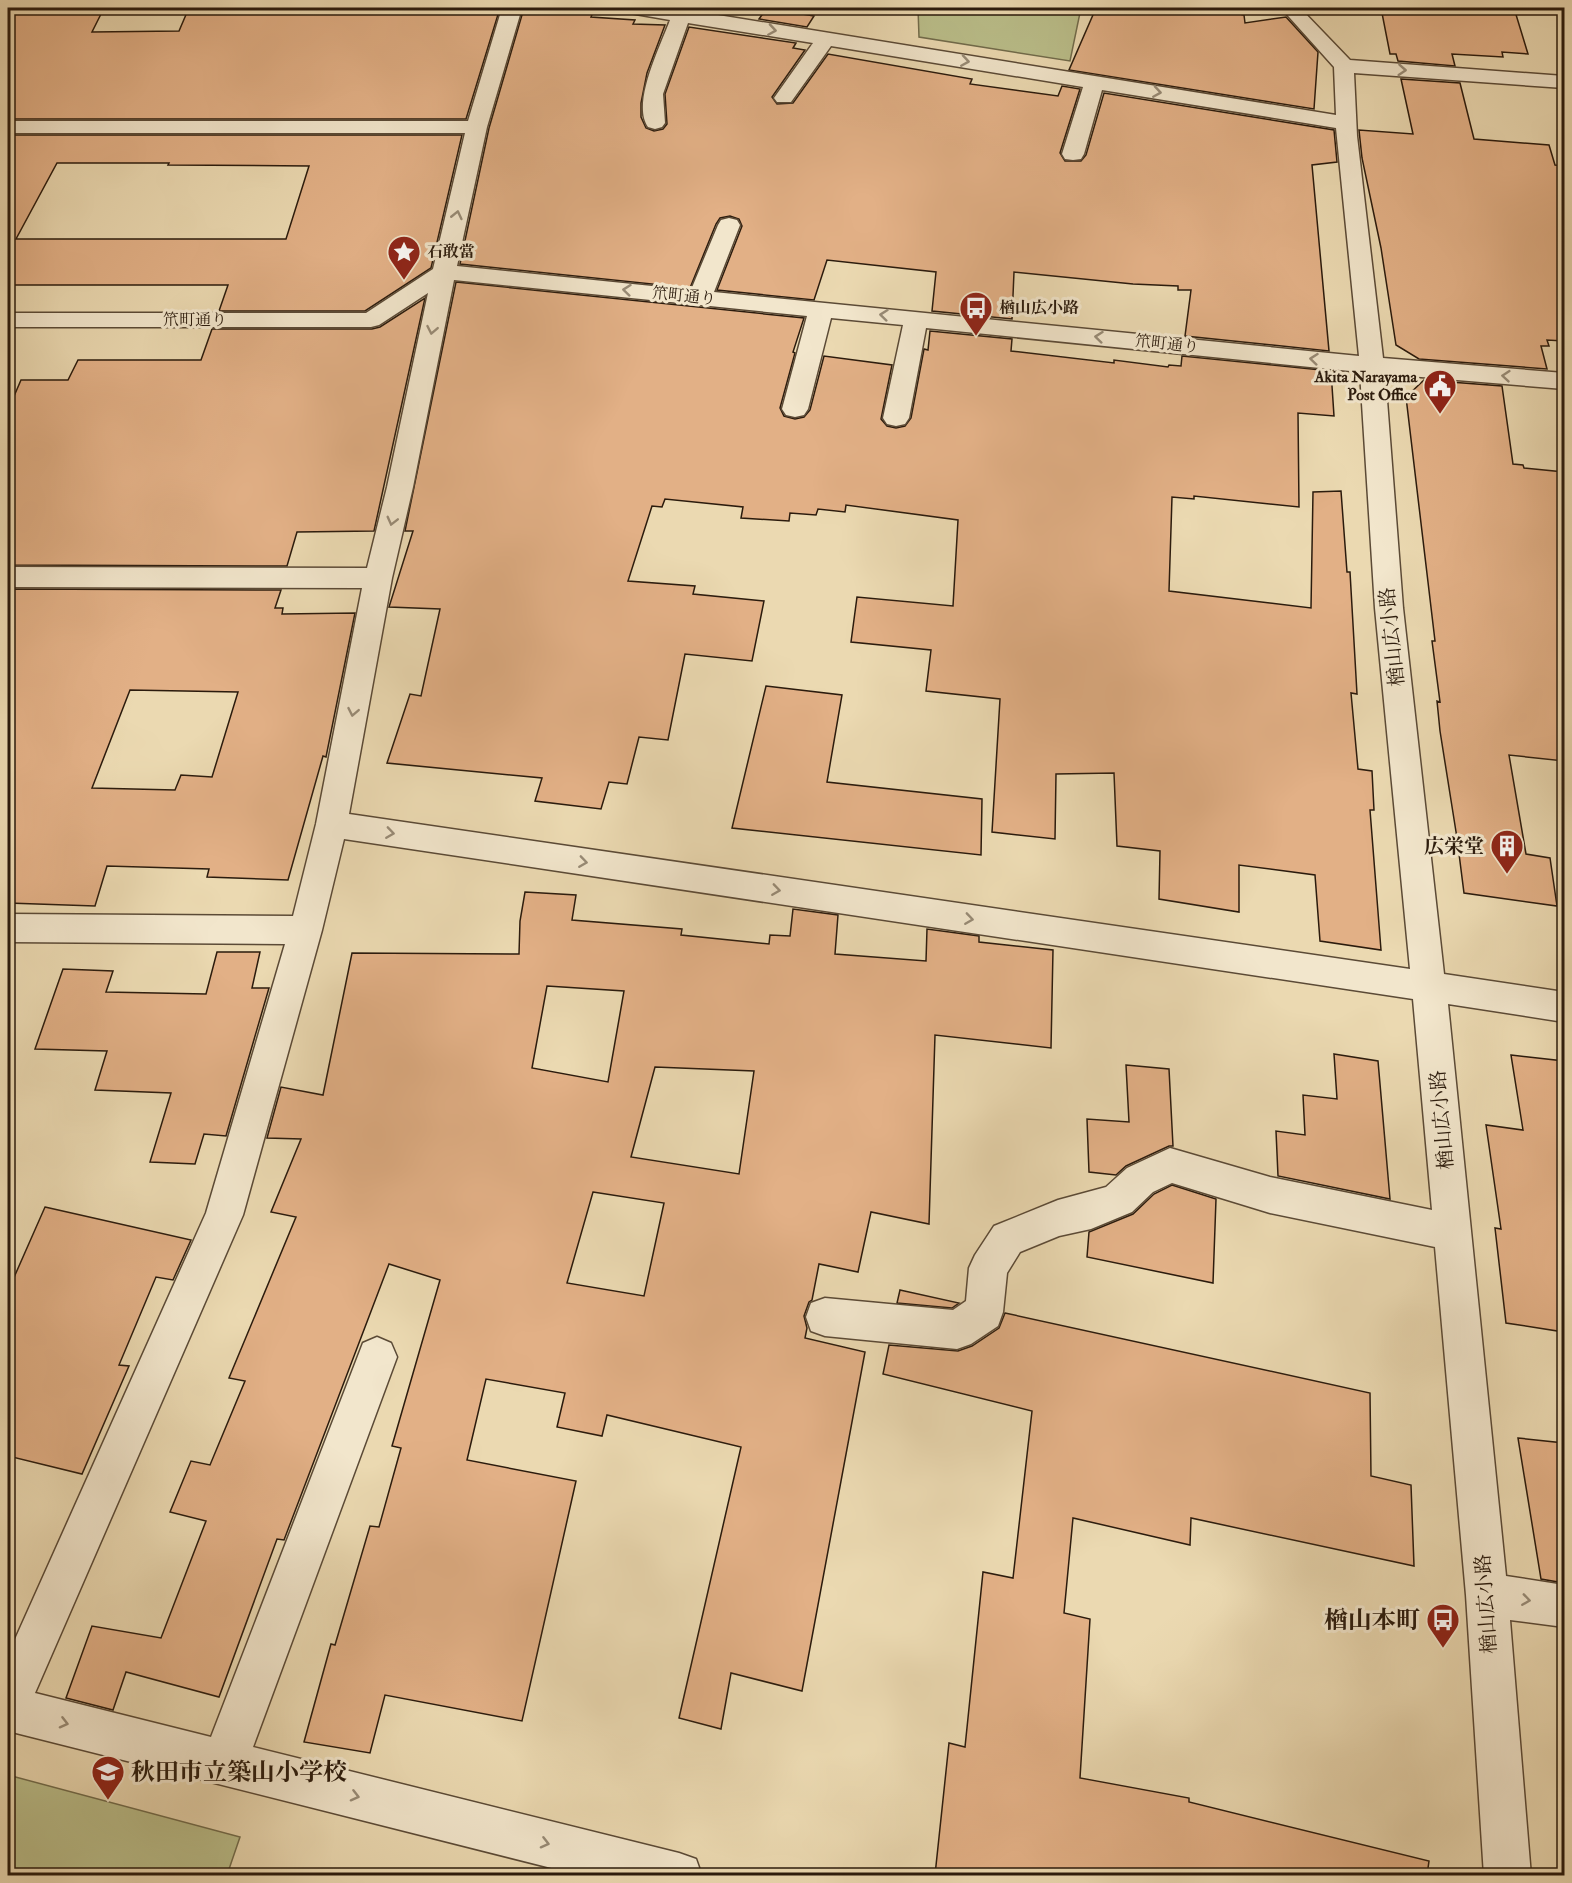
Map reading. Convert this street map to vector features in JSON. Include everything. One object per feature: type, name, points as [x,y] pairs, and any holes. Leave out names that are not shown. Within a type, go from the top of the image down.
[{"type":"street","points":[[8,1704],[224,1215],[306,930],[332,824],[378,578],[400,487],[444,272],[477,127],[512,8]]},
{"type":"street","points":[[631,8],[1346,123]]},
{"type":"street","points":[[1290,8],[1344,66],[1564,82]]},
{"type":"street","points":[[655,123],[653,94],[681,15]]},
{"type":"street","points":[[784,98],[826,39]]},
{"type":"street","name":"楢山広小路","points":[[1344,66],[1346,123],[1372,365],[1389,608],[1429,988],[1487,1594],[1508,1875]]},
{"type":"street","points":[[1073,154],[1094,82]]},
{"type":"street","points":[[8,128],[477,127]]},
{"type":"street","points":[[700,297],[729,225]]},
{"type":"street","name":"笊町通り","points":[[8,320],[371,320],[444,272],[1372,365],[1564,381]]},
{"type":"street","points":[[795,409],[821,309]]},
{"type":"street","points":[[896,418],[916,319]]},
{"type":"street","points":[[8,577],[378,578]]},
{"type":"street","points":[[332,824],[1564,1007]]},
{"type":"street","points":[[8,928],[306,930]]},
{"type":"street","points":[[825,1317],[957,1330],[984,1312],[988,1268],[1007,1239],[1058,1218],[1091,1211],[1119,1200],[1140,1180],[1170,1164],[1270,1195],[1452,1232]]},
{"type":"street","points":[[224,1763],[377,1357]]},
{"type":"street","points":[[1487,1594],[1564,1606]]},
{"type":"street","points":[[8,1709],[658,1873]]},
{"type":"green space","points":[[918,8],[1081,8],[1070,61],[919,37]]},
{"type":"green space","points":[[8,1775],[240,1837],[227,1875],[8,1875]]},
{"type":"building","points":[[8,8],[104,8],[92,32],[179,31],[188,10],[500,8],[466,119],[8,119]]},
{"type":"building","points":[[524,8],[595,8],[591,17],[635,20],[633,24],[665,25],[647,73],[641,103],[641,117],[646,128],[654,131],[663,129],[667,124],[665,94],[689,27],[796,43],[793,48],[805,50],[772,97],[777,104],[793,103],[828,54],[972,79],[970,84],[1058,96],[1062,86],[1080,89],[1060,153],[1065,161],[1081,161],[1086,155],[1104,93],[1334,130],[1337,162],[1312,165],[1329,351],[1185,336],[1191,290],[1178,290],[1178,286],[1133,284],[1014,272],[1012,319],[932,311],[936,272],[827,260],[814,300],[717,290],[742,226],[739,219],[730,216],[720,218],[716,224],[690,288],[460,264],[489,128]]},
{"type":"building","points":[[767,8],[814,16],[807,27],[759,19]]},
{"type":"building","points":[[1096,8],[1235,13],[1244,15],[1245,23],[1286,17],[1318,52],[1314,109],[1069,70]]},
{"type":"building","points":[[1381,8],[1514,8],[1528,54],[1502,52],[1503,57],[1452,54],[1455,66],[1398,61],[1396,54],[1390,54]]},
{"type":"building","points":[[1401,79],[1460,83],[1474,139],[1549,145],[1555,165],[1564,166],[1564,341],[1547,340],[1549,346],[1541,346],[1547,369],[1419,359],[1396,345],[1359,130],[1413,134]]},
{"type":"building","points":[[8,135],[462,135],[431,268],[365,311],[219,311],[228,285],[8,285]],"holes":[[[57,163],[169,163],[168,165],[309,166],[286,239],[16,239]]]},
{"type":"building","points":[[456,282],[804,318],[793,352],[795,353],[780,408],[784,416],[795,419],[804,417],[810,410],[824,356],[892,365],[881,419],[887,426],[896,428],[905,426],[911,418],[924,349],[928,350],[930,331],[1012,339],[1011,351],[1114,363],[1114,360],[1168,367],[1169,365],[1181,366],[1182,356],[1331,371],[1334,416],[1298,413],[1299,507],[1194,496],[1194,499],[1172,497],[1169,591],[1311,608],[1313,492],[1341,491],[1347,572],[1350,572],[1357,694],[1351,693],[1358,769],[1372,771],[1374,810],[1370,810],[1381,950],[1320,941],[1315,875],[1239,865],[1239,912],[1159,899],[1160,851],[1117,846],[1114,773],[1056,774],[1055,839],[992,832],[1000,699],[926,691],[931,650],[851,642],[857,597],[953,606],[958,520],[846,505],[845,512],[818,509],[816,515],[790,513],[789,521],[741,518],[743,507],[665,499],[662,507],[652,506],[628,581],[695,586],[693,594],[764,601],[752,661],[685,654],[668,740],[639,737],[627,784],[609,782],[601,809],[535,801],[542,778],[387,763],[410,694],[421,696],[440,609],[389,607],[413,531],[405,531]]},
{"type":"building","points":[[425,298],[374,531],[297,532],[287,566],[8,565],[8,410],[21,380],[68,380],[78,360],[201,360],[212,329],[372,329],[380,327]]},
{"type":"building","points":[[1424,380],[1502,386],[1513,464],[1523,465],[1524,468],[1564,472],[1564,761],[1509,755],[1526,854],[1550,858],[1557,906],[1464,893],[1440,731],[1437,701],[1440,702],[1432,641],[1435,641],[1406,397]]},
{"type":"building","points":[[8,589],[281,590],[275,608],[283,608],[282,614],[355,613],[326,757],[323,756],[288,880],[207,877],[209,869],[107,866],[95,906],[8,903]],"holes":[[[130,690],[238,692],[212,777],[181,775],[175,790],[92,788]]]},
{"type":"building","points":[[766,686],[842,695],[827,782],[982,799],[981,855],[732,828]]},
{"type":"building","points":[[525,892],[576,895],[572,920],[682,929],[681,935],[769,944],[770,935],[790,936],[793,909],[838,915],[835,954],[926,961],[927,929],[979,936],[979,942],[1053,950],[1051,1048],[935,1035],[929,1224],[871,1212],[858,1272],[819,1264],[812,1300],[804,1316],[807,1328],[805,1338],[865,1352],[802,1691],[731,1673],[721,1729],[679,1718],[741,1447],[607,1415],[602,1436],[557,1427],[565,1393],[486,1379],[467,1460],[576,1481],[522,1721],[385,1695],[370,1753],[304,1742],[331,1644],[335,1645],[370,1526],[379,1527],[401,1448],[392,1446],[440,1280],[389,1264],[284,1540],[277,1539],[219,1697],[126,1672],[113,1710],[66,1698],[92,1626],[161,1638],[206,1521],[170,1512],[191,1461],[210,1465],[245,1381],[229,1378],[296,1217],[271,1212],[301,1139],[267,1138],[281,1087],[323,1095],[352,953],[519,954],[520,921]],"holes":[[[547,986],[624,991],[608,1082],[532,1068]],[[655,1067],[754,1071],[739,1174],[631,1157]],[[593,1192],[664,1203],[644,1296],[567,1283]]]},
{"type":"building","points":[[217,952],[260,952],[252,988],[269,988],[226,1136],[204,1134],[195,1164],[150,1162],[171,1093],[95,1090],[107,1051],[35,1049],[63,969],[113,971],[106,992],[206,994]]},
{"type":"building","points":[[1334,1054],[1378,1061],[1390,1199],[1278,1176],[1276,1131],[1305,1135],[1303,1095],[1337,1099]]},
{"type":"building","points":[[1511,1055],[1564,1061],[1564,1332],[1506,1323],[1495,1228],[1501,1229],[1486,1125],[1523,1130]]},
{"type":"building","points":[[1126,1065],[1169,1069],[1173,1146],[1126,1166],[1116,1175],[1089,1172],[1087,1119],[1129,1122]]},
{"type":"building","points":[[1172,1185],[1216,1199],[1213,1283],[1087,1257],[1089,1232],[1133,1214],[1154,1194]]},
{"type":"building","points":[[45,1207],[191,1240],[173,1280],[156,1277],[119,1365],[129,1366],[82,1474],[8,1456],[8,1291]]},
{"type":"building","points":[[900,1290],[959,1303],[952,1308],[897,1303]]},
{"type":"building","points":[[1005,1313],[1370,1393],[1371,1476],[1411,1485],[1414,1566],[1191,1518],[1190,1545],[1073,1518],[1064,1613],[1090,1619],[1080,1778],[1189,1798],[1189,1802],[1429,1861],[1427,1875],[935,1875],[949,1743],[965,1747],[983,1572],[1013,1578],[1032,1411],[883,1374],[889,1345],[958,1351],[972,1346],[999,1328]]},
{"type":"building","points":[[1518,1438],[1564,1443],[1564,1583],[1541,1579]]},
{"type":"place","name":"石敢當","points":[[404,281]]},
{"type":"place","name":"楢山広小路","points":[[976,337]]},
{"type":"place","name":"Akita Narayama Post Office","points":[[1440,415]]},
{"type":"place","name":"広栄堂","points":[[1507,875]]},
{"type":"place","name":"楢山本町","points":[[1443,1649]]},
{"type":"place","name":"秋田市立築山小学校","points":[[108,1801]]}]
